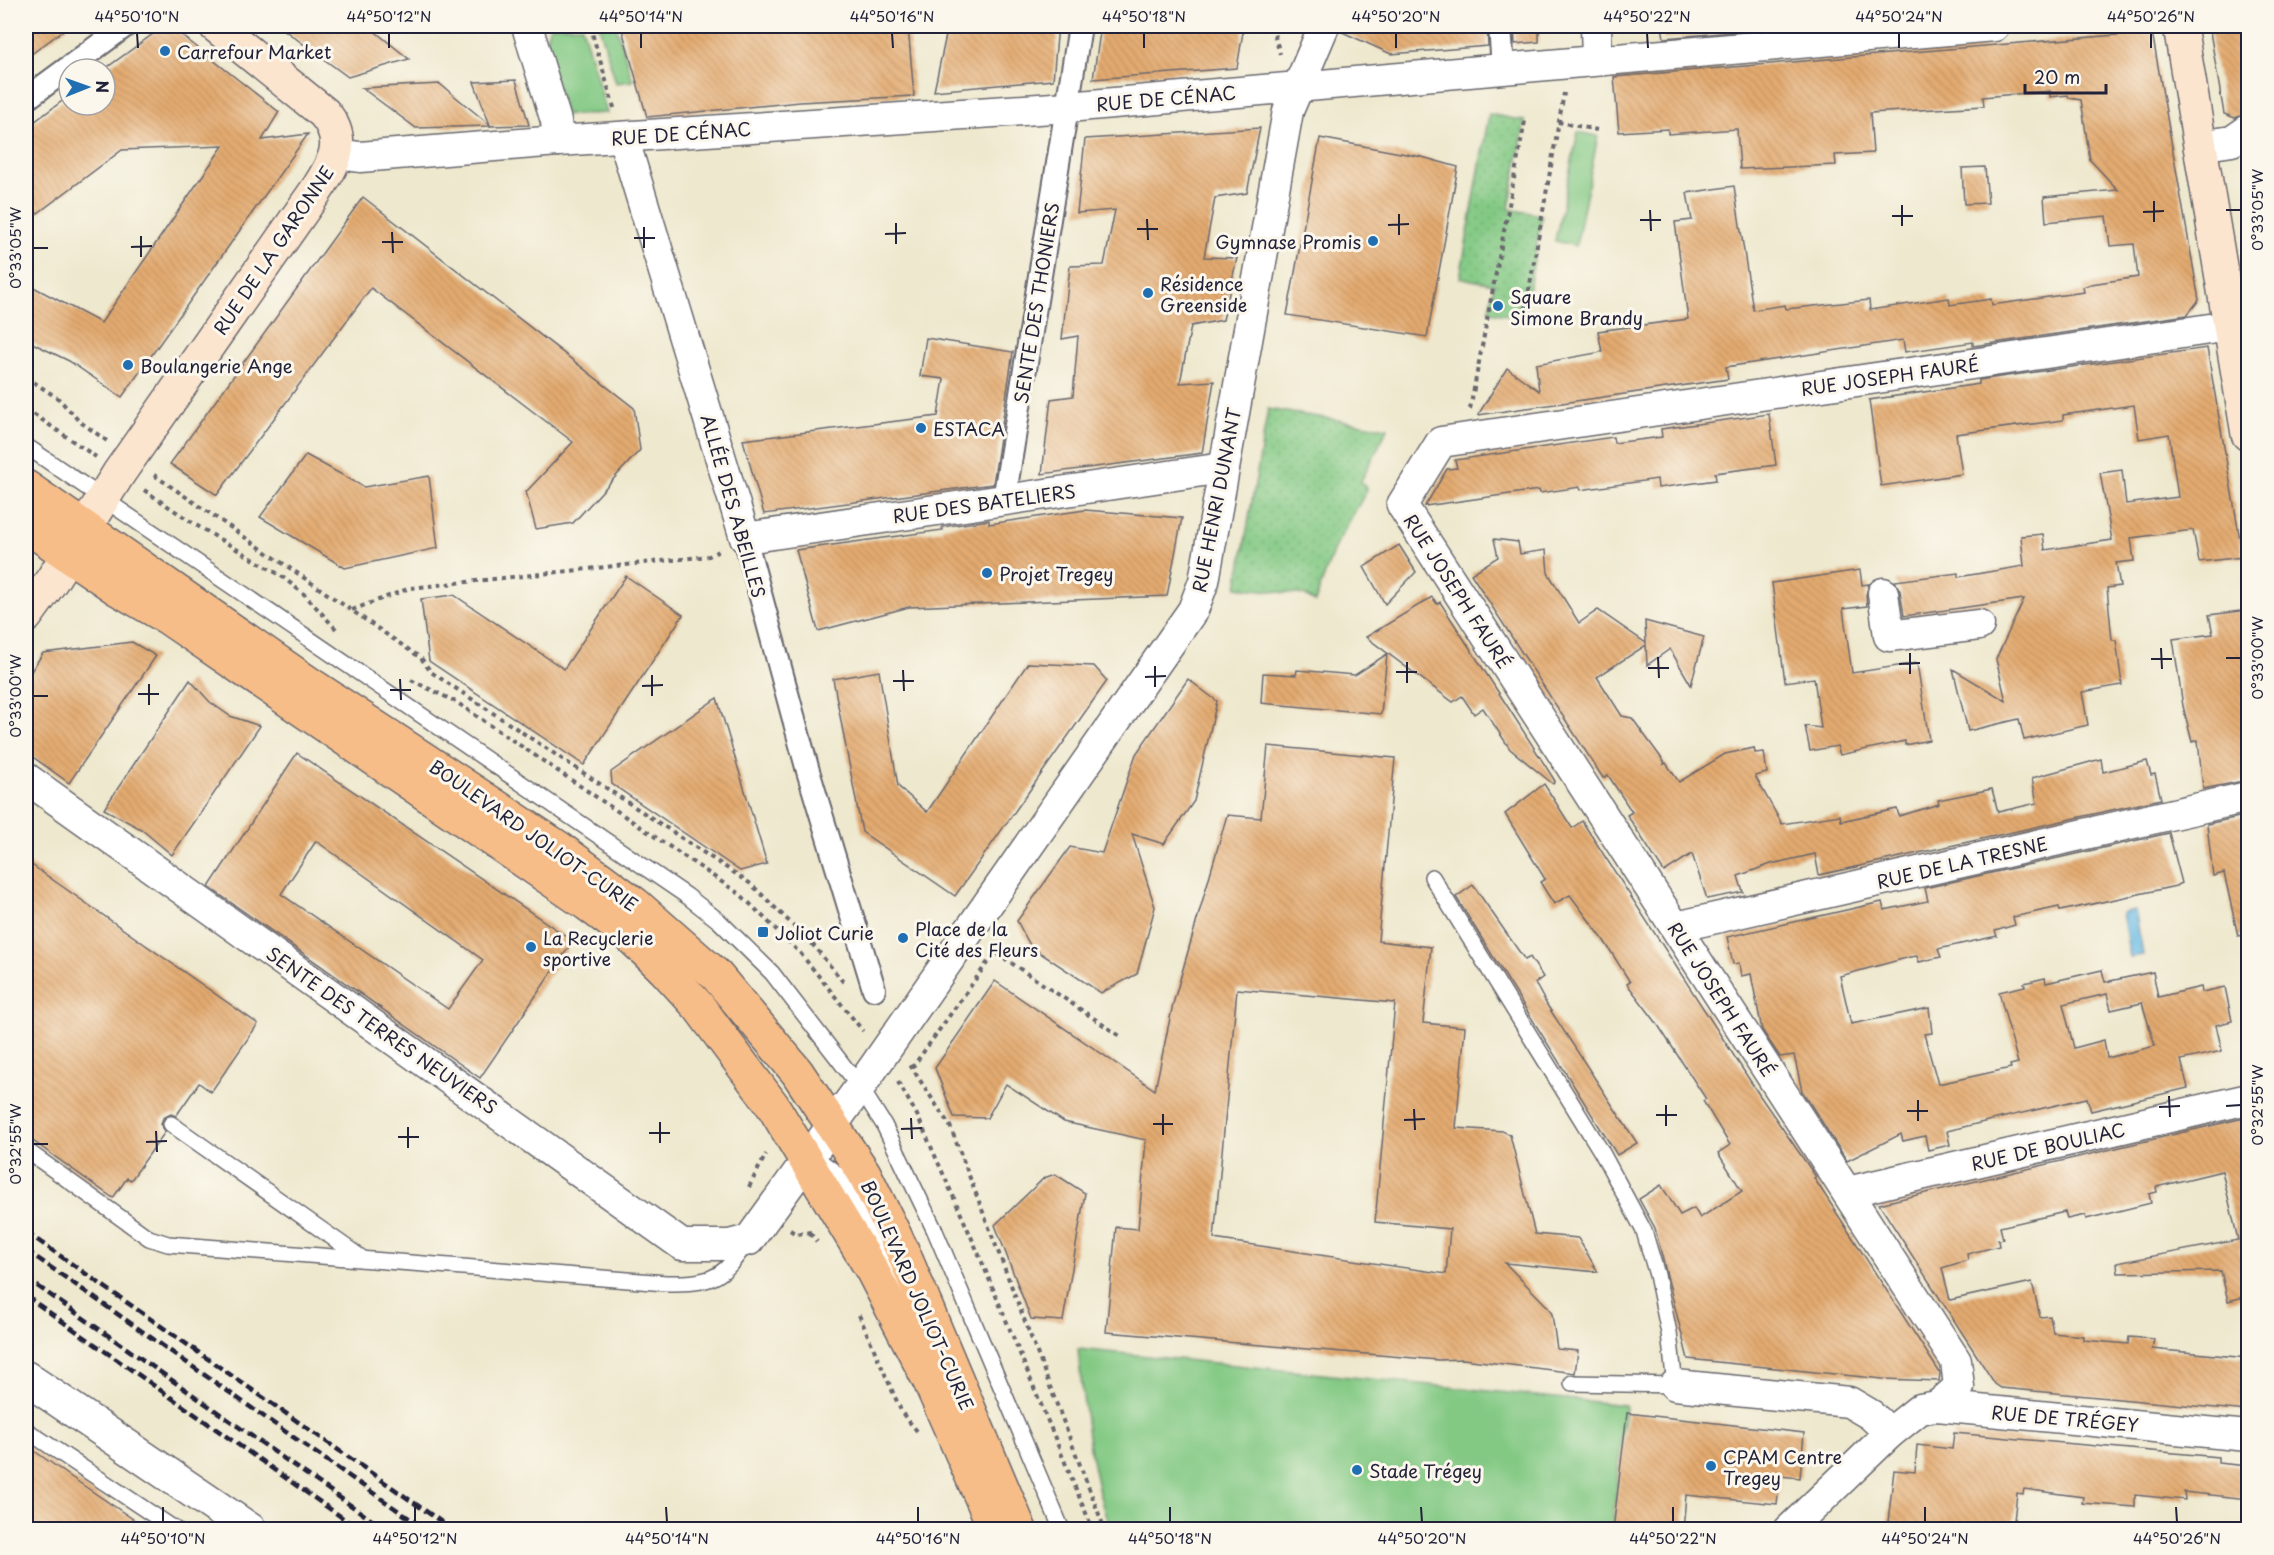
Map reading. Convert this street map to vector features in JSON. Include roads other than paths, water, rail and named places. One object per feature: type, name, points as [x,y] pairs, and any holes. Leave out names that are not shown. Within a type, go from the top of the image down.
[{"type":"main road","name":"RUE DE LA GARONNE","points":[[26,616],[103,499],[318,188],[337,154],[335,132],[324,113],[216,26]]},
{"type":"main road","points":[[2180,26],[2248,434]]},
{"type":"main road","name":"BOULEVARD JOLIOT-CURIE","points":[[26,488],[77,541],[377,758],[629,935],[666,970],[699,1007],[772,1106],[872,1270],[930,1382],[996,1530]]},
{"type":"main road","name":"BOULEVARD JOLIOT-CURIE","points":[[26,526],[77,541],[223,625],[559,848],[635,903],[723,984],[779,1049],[833,1123],[885,1211],[1020,1530]]},
{"type":"street","points":[[26,99],[125,26]]},
{"type":"street","points":[[527,26],[556,121],[558,141]]},
{"type":"street","name":"SENTE DES THONIERS","points":[[1004,500],[1080,26]]},
{"type":"street","name":"RUE HENRI DUNANT","points":[[748,1240],[860,1086],[1193,610],[1204,581],[1288,111],[1324,26]]},
{"type":"street","points":[[1500,26],[1503,68]]},
{"type":"street","points":[[1583,61],[1596,26]]},
{"type":"street","name":"RUE DE CÉNAC","points":[[337,154],[360,157],[558,141],[1068,107],[1955,27],[1994,26]]},
{"type":"street","points":[[2199,146],[2232,141],[2248,130]]},
{"type":"street","name":"ALLÉE DES ABEILLES","points":[[623,137],[745,538],[808,771],[874,989]]},
{"type":"street","name":"RUE JOSEPH FAURÉ","points":[[1936,1406],[1959,1387],[1956,1361],[1402,505],[1441,442],[2230,326]]},
{"type":"street","name":"RUE DES BATELIERS","points":[[745,538],[1223,468]]},
{"type":"street","points":[[1883,593],[1889,636],[1980,625]]},
{"type":"street","name":"SENTE DES TERRES NEUVIERS","points":[[26,778],[682,1245],[729,1245],[748,1240]]},
{"type":"street","name":"RUE DE LA TRESNE","points":[[1676,927],[2248,797]]},
{"type":"street","name":"RUE DE BOULIAC","points":[[1847,1192],[2248,1099]]},
{"type":"street","points":[[805,1159],[842,1187],[885,1261],[930,1315]]},
{"type":"street","points":[[26,1378],[250,1530]]},
{"type":"street","points":[[1675,1385],[1849,1402],[1871,1415],[1890,1433]]},
{"type":"street","name":"RUE DE TRÉGEY","points":[[1790,1530],[1890,1433],[1920,1409],[1936,1406],[2248,1436]]},
{"type":"lane","points":[[26,446],[687,896],[718,921],[772,973],[860,1086],[902,1158],[1062,1530]]},
{"type":"lane","points":[[1432,877],[1601,1151],[1644,1231],[1658,1275],[1669,1334],[1675,1385],[1572,1383]]},
{"type":"lane","points":[[171,1124],[363,1259]]},
{"type":"lane","points":[[26,1150],[149,1238],[168,1244],[666,1283],[700,1283],[730,1268],[748,1240]]},
{"type":"lane","points":[[26,1430],[176,1530]]},
{"type":"water","points":[[2135,910],[2143,955],[2130,957],[2122,913]]},
{"type":"railway","points":[[26,1232],[453,1530]]},
{"type":"railway","points":[[26,1250],[426,1530]]},
{"type":"railway","points":[[26,1278],[386,1530]]},
{"type":"railway","points":[[26,1296],[360,1530]]},
{"type":"place","name":"Carrefour Market","points":[[165,51]]},
{"type":"place","name":"Gymnase Promis","points":[[1373,241]]},
{"type":"place","name":"Résidence Greenside","points":[[1148,293]]},
{"type":"place","name":"Square Simone Brandy","points":[[1498,306]]},
{"type":"place","name":"Boulangerie Ange","points":[[128,365]]},
{"type":"place","name":"ESTACA","points":[[921,428]]},
{"type":"place","name":"Projet Tregey","points":[[987,573]]},
{"type":"place","name":"Joliot Curie","points":[[763,932]]},
{"type":"place","name":"Place de la Cité des Fleurs","points":[[903,938]]},
{"type":"place","name":"La Recyclerie sportive","points":[[531,947]]},
{"type":"place","name":"CPAM Centre Tregey","points":[[1711,1466]]},
{"type":"place","name":"Stade Trégey","points":[[1357,1470]]}]
